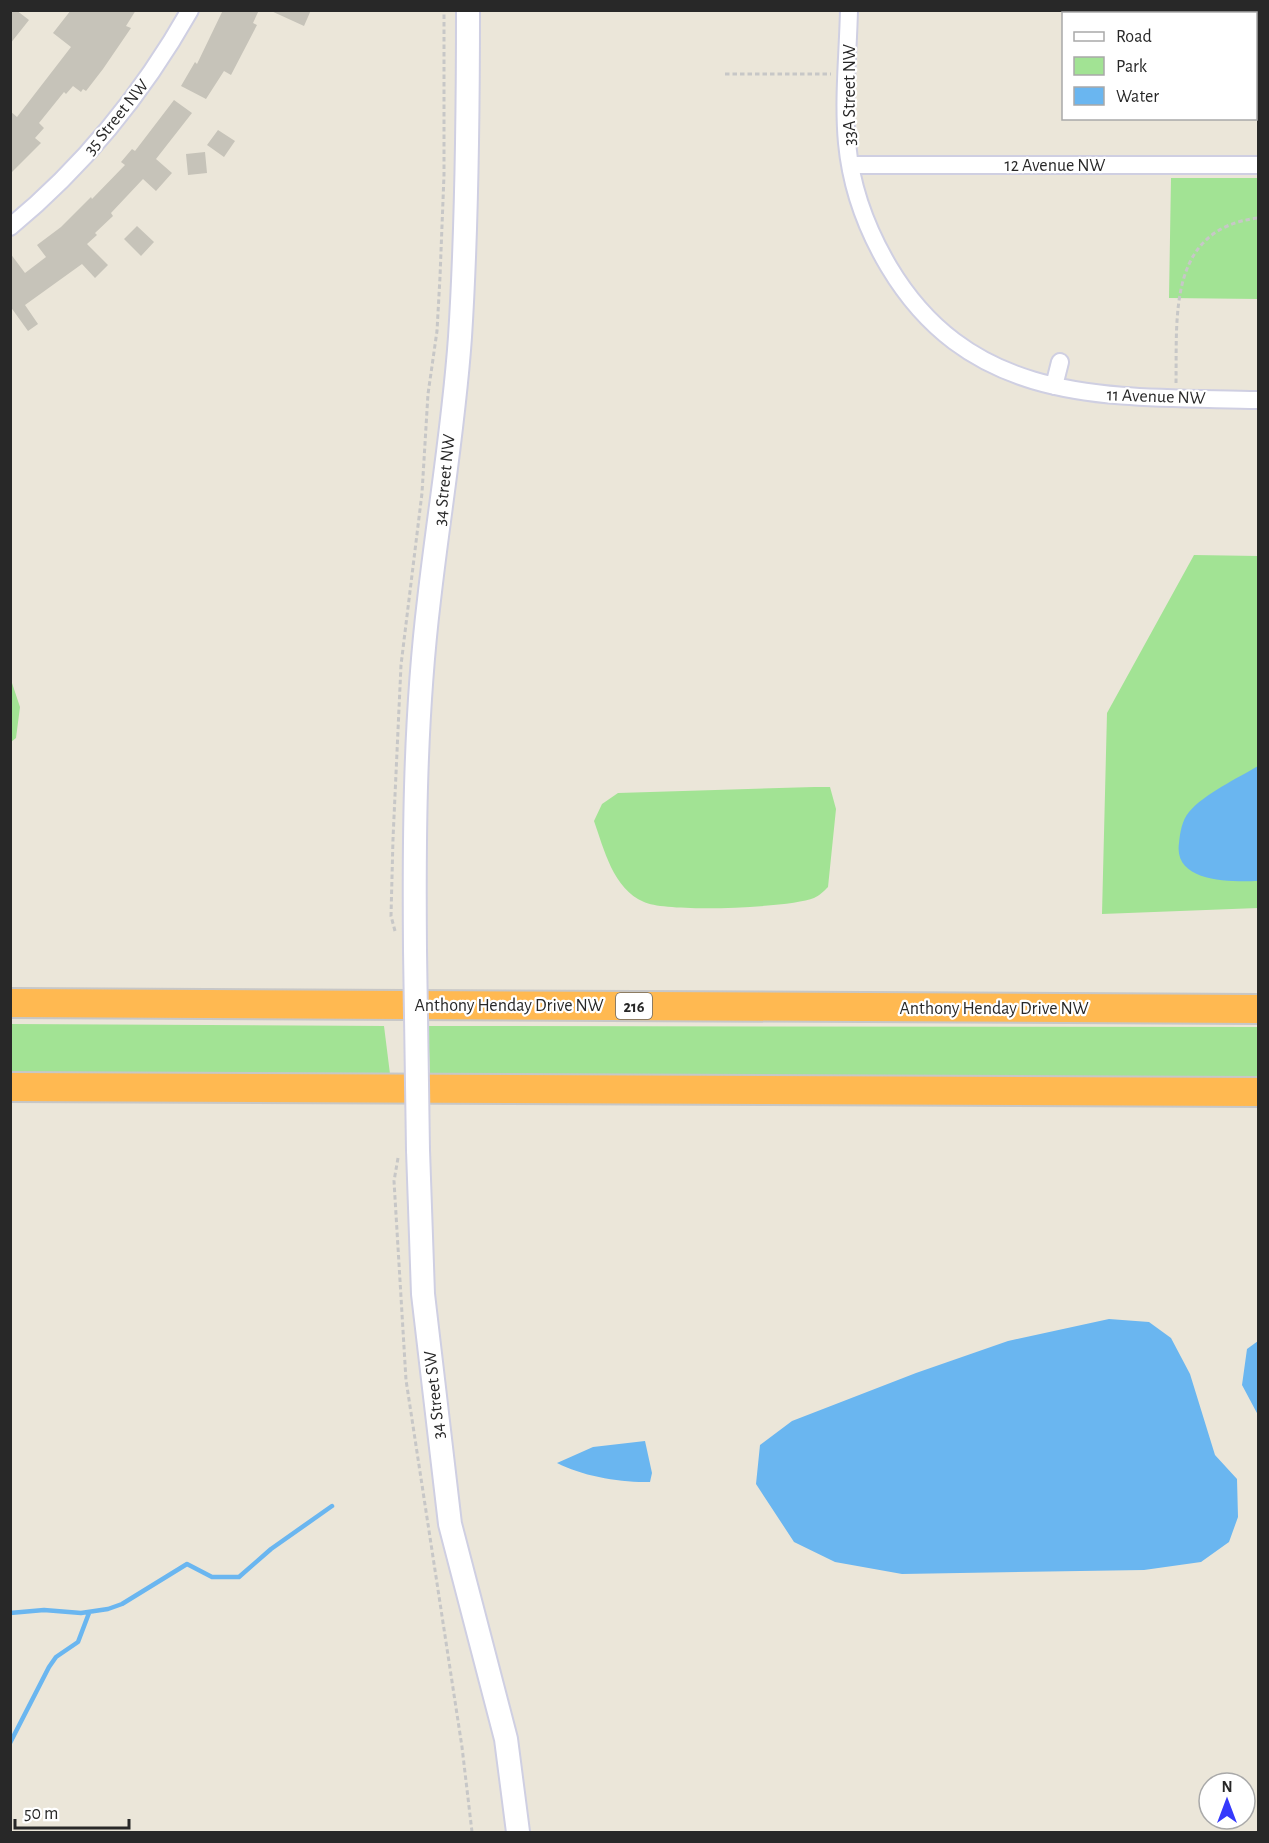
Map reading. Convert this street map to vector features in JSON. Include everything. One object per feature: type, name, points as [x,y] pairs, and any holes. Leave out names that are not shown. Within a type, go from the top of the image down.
[{"type":"highway","name":"Anthony Henday Drive NW","points":[[10,1003],[1258,1009]]},
{"type":"highway","points":[[10,1087],[1258,1092]]},
{"type":"main road","name":"34 Street NW","points":[[415,950],[414,810],[420,700],[429,601],[460,338],[466,187],[468,10]]},
{"type":"main road","name":"34 Street SW","points":[[415,950],[408,1152],[423,1294],[450,1524],[506,1739],[518,1833]]},
{"type":"street","name":"35 Street NW","points":[[10,227],[67,176],[114,123],[153,72],[190,10]]},
{"type":"street","name":"33A Street NW","points":[[849,10],[847,141],[864,215],[884,258],[906,294],[945,334],[979,358],[1003,370]]},
{"type":"street","name":"12 Avenue NW","points":[[851,165],[1258,165]]},
{"type":"street","points":[[1054,386],[1060,362]]},
{"type":"street","name":"11 Avenue NW","points":[[1003,370],[1054,386],[1107,395],[1258,400]]},
{"type":"path","points":[[444,10],[444,175]]},
{"type":"path","points":[[725,74],[848,74]]},
{"type":"path","points":[[1176,387],[1178,291],[1192,258],[1216,232],[1236,223],[1258,218]]},
{"type":"path","points":[[408,1152],[394,1181],[406,1380],[462,1747],[472,1833]]},
{"type":"green space","points":[[1171,178],[1258,178],[1258,299],[1169,298]]},
{"type":"green space","points":[[1194,555],[1258,556],[1258,908],[1102,914],[1107,713]]},
{"type":"green space","points":[[11,680],[20,707],[16,738],[11,742]]},
{"type":"green space","points":[[830,787],[836,809],[828,887],[816,897],[800,901],[728,908],[677,907],[644,902],[633,896],[617,878],[606,856],[594,821],[602,804],[618,793]]},
{"type":"green space","points":[[11,1024],[384,1026],[390,1074],[11,1073]]},
{"type":"green space","points":[[428,1026],[1258,1027],[1258,1080],[430,1073]]},
{"type":"water","points":[[1258,766],[1258,881],[1220,880],[1195,873],[1185,866],[1180,856],[1180,835],[1187,815],[1195,805],[1212,793]]},
{"type":"water","points":[[1109,1319],[1149,1322],[1171,1338],[1190,1374],[1215,1455],[1237,1479],[1238,1517],[1229,1542],[1201,1562],[1144,1570],[902,1574],[835,1562],[794,1542],[756,1484],[760,1445],[792,1421],[916,1373],[1008,1341]]},
{"type":"water","points":[[1258,1341],[1258,1415],[1242,1385],[1247,1349]]},
{"type":"water","points":[[645,1441],[652,1473],[650,1482],[602,1478],[578,1472],[557,1463],[593,1447]]},
{"type":"building","points":[[10,10],[16,10],[29,20],[10,44]]},
{"type":"building","points":[[71,10],[136,10],[126,26],[131,28],[103,69],[86,91],[83,89],[81,92],[73,86],[66,94],[64,92],[39,123],[44,128],[35,138],[41,143],[10,174],[10,111],[17,117],[71,47],[53,33]]},
{"type":"building","points":[[223,10],[259,10],[253,23],[257,25],[231,75],[224,71],[206,99],[181,86],[195,62],[197,64]]},
{"type":"building","points":[[269,10],[311,10],[304,26]]},
{"type":"building","points":[[174,100],[192,113],[156,159],[172,173],[156,191],[143,179],[111,213],[113,216],[95,233],[97,235],[87,244],[108,265],[95,278],[82,264],[25,305],[38,324],[28,331],[10,306],[10,253],[25,273],[46,257],[37,245],[61,227],[91,197],[92,199],[125,165],[121,162],[132,149],[135,151]]},
{"type":"building","points":[[218,130],[235,141],[224,157],[207,145]]},
{"type":"building","points":[[205,152],[207,173],[188,175],[186,154]]},
{"type":"building","points":[[137,226],[154,242],[141,256],[124,239]]},
{"type":"waterway","points":[[10,1613],[44,1610],[81,1613],[108,1609],[122,1604],[187,1564],[212,1577],[239,1577],[271,1549],[332,1506]]},
{"type":"waterway","points":[[10,1743],[49,1667],[56,1657],[78,1642],[89,1613]]}]
